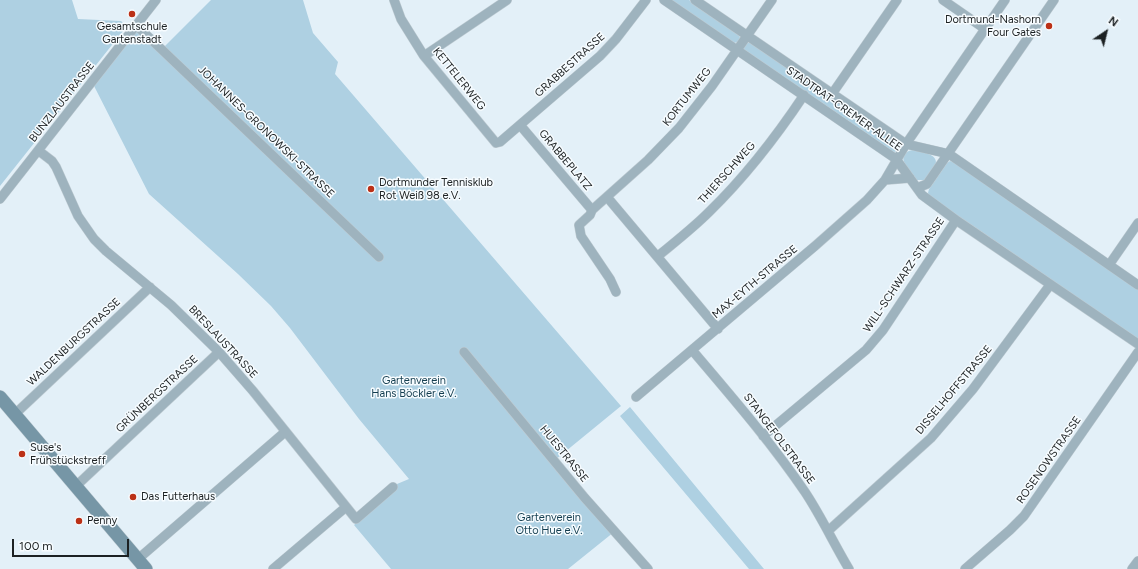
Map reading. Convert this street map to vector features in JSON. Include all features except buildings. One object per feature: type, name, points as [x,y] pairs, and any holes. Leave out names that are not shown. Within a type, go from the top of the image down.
[{"type":"street","name":"BUNZLAUSTRASSE","points":[[0,199],[156,0]]},
{"type":"street","name":"KETTELERWEG","points":[[394,0],[401,19],[424,56],[496,143],[500,142],[520,125]]},
{"type":"street","points":[[424,56],[507,0]]},
{"type":"street","name":"GRABBESTRASSE","points":[[520,125],[600,56],[616,39],[646,0]]},
{"type":"street","name":"STADTRAT-CREMER-ALLEE","points":[[664,0],[896,159],[922,195],[1050,285],[1138,344]]},
{"type":"street","name":"STADTRAT-CREMER-ALLEE","points":[[695,0],[906,144],[948,154],[1138,285]]},
{"type":"street","name":"KORTUMWEG","points":[[607,196],[648,160],[679,128],[712,86],[772,0]]},
{"type":"street","points":[[832,94],[897,0]]},
{"type":"street","points":[[943,0],[985,29]]},
{"type":"street","name":"MAX-EYTH-STRASSE","points":[[636,397],[816,246],[867,200],[885,180],[906,144],[1005,0]]},
{"type":"street","points":[[917,188],[927,184],[1054,0]]},
{"type":"street","name":"JOHANNES-GRONOWSKI-STRASSE","points":[[136,25],[379,257]]},
{"type":"street","name":"THIERSCHWEG","points":[[658,256],[709,212],[755,162],[789,118],[804,95]]},
{"type":"street","name":"GRABBEPLATZ","points":[[520,125],[592,210]]},
{"type":"street","name":"BRESLAUSTRASSE","points":[[38,151],[52,161],[56,167],[78,216],[94,239],[106,251],[171,305],[219,352],[253,391],[356,519],[393,487]]},
{"type":"street","points":[[885,180],[910,178]]},
{"type":"street","points":[[616,292],[610,278],[581,236],[579,225],[607,196],[718,329]]},
{"type":"street","name":"WILL-SCHWARZ-STRASSE","points":[[763,436],[866,350],[883,330],[956,220]]},
{"type":"street","points":[[1109,265],[1138,223]]},
{"type":"street","name":"DISSELHOFFSTRASSE","points":[[828,531],[931,438],[973,389],[1050,285]]},
{"type":"street","name":"WALDENBURGSTRASSE","points":[[15,414],[150,287]]},
{"type":"street","name":"STANGEFOLSTRASSE","points":[[692,350],[786,465],[806,493],[849,569]]},
{"type":"street","name":"GRÜNBERGSTRASSE","points":[[76,486],[219,352]]},
{"type":"street","name":"HUESTRASSE","points":[[464,352],[584,497],[646,568]]},
{"type":"street","name":"ROSENOWSTRASSE","points":[[965,569],[1024,516],[1138,352]]},
{"type":"street","points":[[0,397],[142,564],[285,432]]},
{"type":"street","points":[[273,569],[346,507]]},
{"type":"street","points":[[1132,569],[1138,561]]},
{"type":"green space","points":[[0,0],[72,0],[78,19],[121,21],[127,26],[0,186]]},
{"type":"green space","points":[[211,0],[303,0],[313,33],[338,62],[335,74],[621,406],[555,460],[614,532],[568,569],[391,569],[354,525],[397,484],[409,479],[359,419],[290,328],[271,306],[238,274],[149,194],[92,82],[136,25],[162,49]]},
{"type":"green space","points":[[671,0],[689,0],[739,34],[740,38],[738,42],[734,43]]},
{"type":"green space","points":[[747,43],[751,43],[897,143],[900,147],[894,152],[744,50],[744,46]]},
{"type":"green space","points":[[912,150],[929,154],[935,159],[936,162],[934,169],[925,180],[916,180],[905,164],[903,159],[906,152]]},
{"type":"green space","points":[[950,161],[954,162],[1138,289],[1138,339],[929,196],[929,189]]},
{"type":"green space","points":[[630,407],[764,569],[749,569],[620,416]]},
{"type":"place","name":"Gesamtschule Gartenstadt","points":[[132,14]]},
{"type":"place","name":"Dortmund-Nashorn Four Gates","points":[[1049,26]]},
{"type":"place","name":"Dortmunder Tennisklub Rot Weiß 98 e.V.","points":[[371,189]]},
{"type":"place","name":"Suse's Frühstückstreff","points":[[22,454]]},
{"type":"place","name":"Das Futterhaus","points":[[133,497]]},
{"type":"place","name":"Penny","points":[[79,521]]},
{"type":"park label","name":"Gartenverein Hans Böckler e.V.","points":[[414,387]]},
{"type":"park label","name":"Gartenverein Otto Hue e.V.","points":[[549,524]]}]
